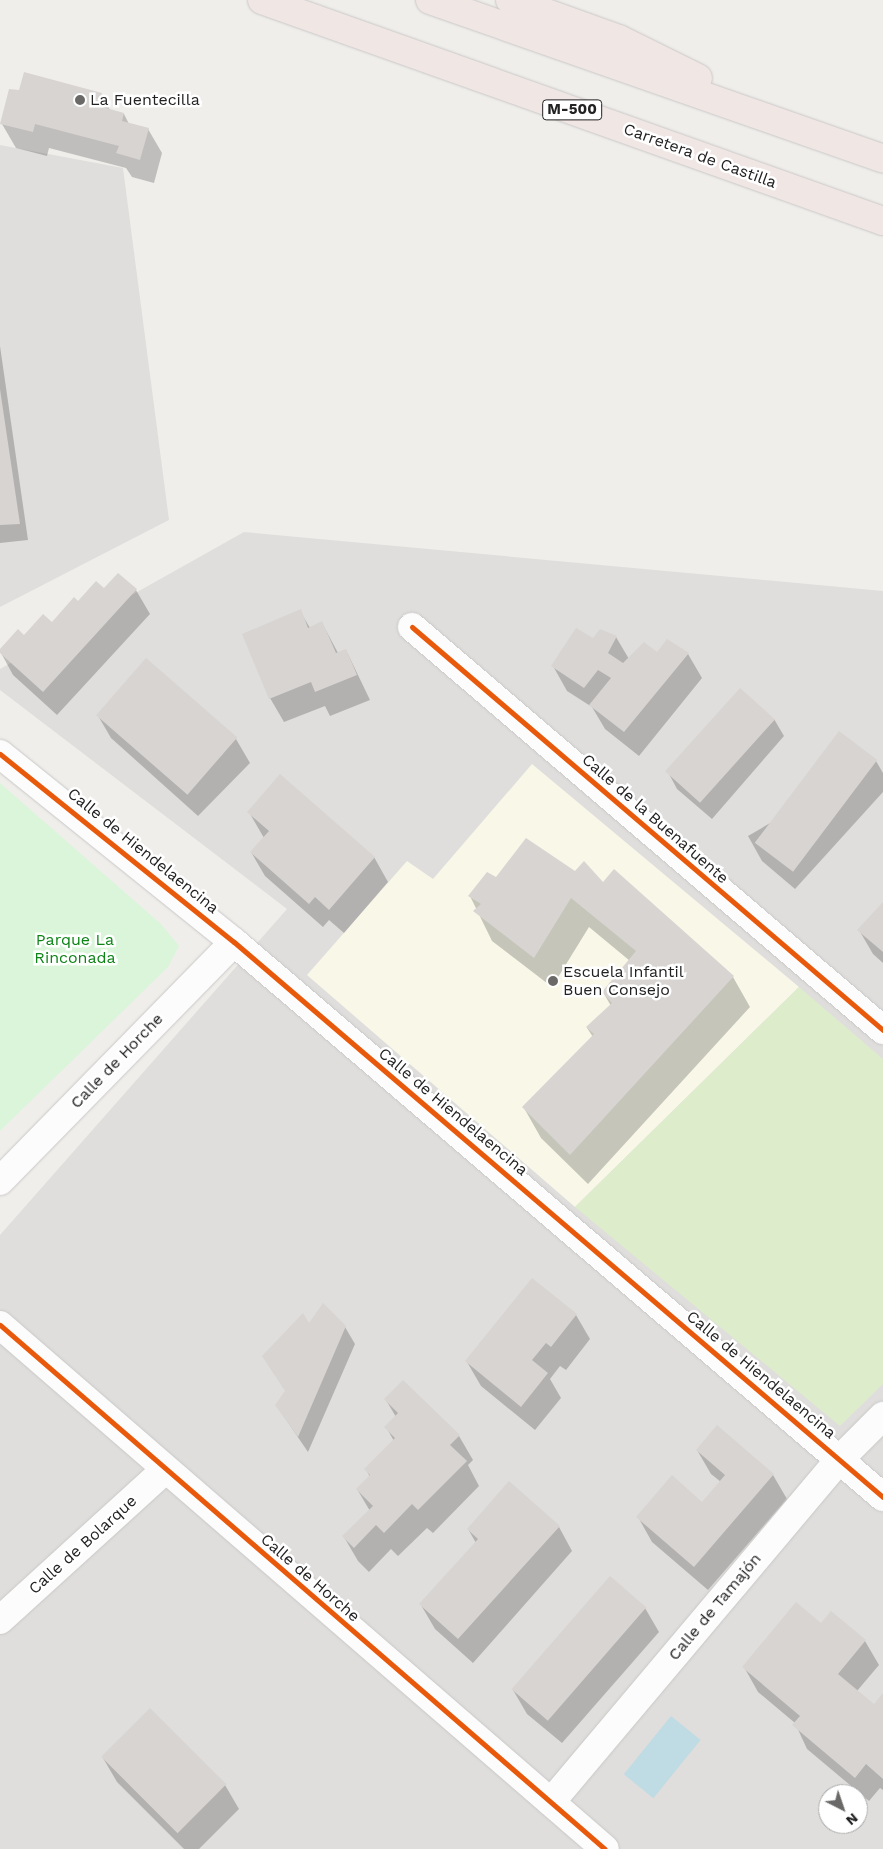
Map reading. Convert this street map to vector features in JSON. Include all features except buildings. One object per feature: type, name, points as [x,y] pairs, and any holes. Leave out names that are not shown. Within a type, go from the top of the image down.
[{"type":"highway","name":"Carretera de Castilla","points":[[262,0],[883,221]]},
{"type":"highway","points":[[430,0],[883,159]]},
{"type":"highway","points":[[510,0],[618,39],[808,132]]},
{"type":"street","name":"Calle de la Buenafuente","points":[[412,627],[883,1030]]},
{"type":"street","name":"Calle de Hiendelaencina","points":[[0,754],[234,942],[883,1497]]},
{"type":"street","name":"Calle de Horche","points":[[0,1181],[234,942]]},
{"type":"street","name":"Calle de Horche","points":[[0,1324],[165,1470],[605,1849]]},
{"type":"street","name":"Calle de Tamajón","points":[[551,1802],[840,1459],[883,1416]]},
{"type":"street","name":"Calle de Bolarque","points":[[0,1620],[165,1470]]},
{"type":"shaded area","points":[[0,145],[123,168],[169,520],[0,607]]},
{"type":"shaded area","points":[[244,532],[883,591],[883,1849],[0,1849],[0,1235],[287,909],[0,690],[0,669]]},
{"type":"shaded area","name":"Escuela Infantil Buen Consejo","points":[[532,764],[799,987],[575,1207],[307,975],[407,861],[433,879]]},
{"type":"green space","name":"Parque La Rinconada","points":[[0,783],[161,924],[179,946],[168,967],[0,1131]]},
{"type":"green space","points":[[799,987],[883,1059],[883,1384],[840,1426],[575,1207]]},
{"type":"water","points":[[671,1716],[701,1740],[653,1798],[624,1774]]},
{"type":"cycle path","points":[[412,627],[883,1030]]},
{"type":"cycle path","points":[[0,754],[234,942],[883,1497]]},
{"type":"cycle path","points":[[0,1325],[605,1849]]},
{"type":"place","name":"La Fuentecilla","points":[[80,100]]},
{"type":"place","name":"Escuela Infantil Buen Consejo","points":[[553,981]]}]
